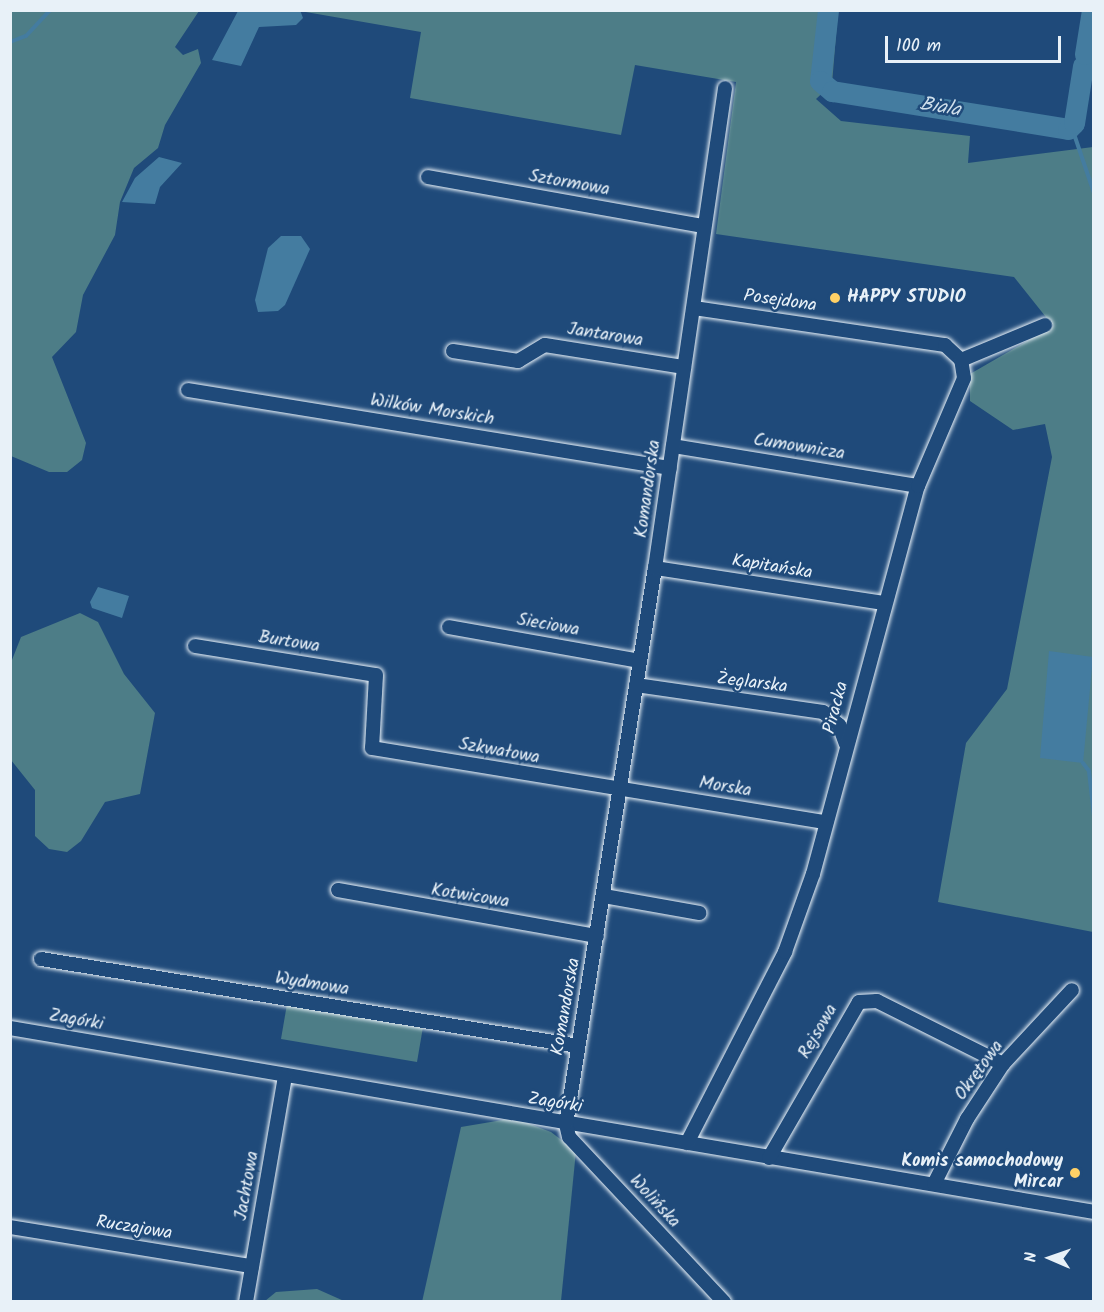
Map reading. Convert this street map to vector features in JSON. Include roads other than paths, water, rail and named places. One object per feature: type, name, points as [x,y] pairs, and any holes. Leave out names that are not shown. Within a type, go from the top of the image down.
[{"type":"street","name":"Komandorska","points":[[567,1124],[655,568],[725,88]]},
{"type":"street","name":"Sztormowa","points":[[428,177],[704,226]]},
{"type":"street","name":"Posejdona","points":[[694,308],[945,345],[960,360]]},
{"type":"street","points":[[960,360],[1045,325]]},
{"type":"street","name":"Jantarowa","points":[[453,351],[518,361],[545,345],[684,367]]},
{"type":"street","name":"Piracka","points":[[687,1143],[785,952],[813,874],[824,822],[883,603],[918,486],[962,387],[960,360]]},
{"type":"street","name":"Wilków Morskich","points":[[188,390],[670,468]]},
{"type":"street","name":"Cumownicza","points":[[673,446],[918,486]]},
{"type":"street","name":"Kapitańska","points":[[655,568],[883,603]]},
{"type":"street","name":"Sieciowa","points":[[449,627],[640,661]]},
{"type":"street","name":"Burtowa","points":[[195,646],[376,675],[372,748]]},
{"type":"street","name":"Żeglarska","points":[[636,685],[823,712],[839,725],[846,744]]},
{"type":"street","name":"Szkwałowa","points":[[372,748],[620,791]]},
{"type":"street","name":"Morska","points":[[620,791],[824,822]]},
{"type":"street","name":"Kotwicowa","points":[[338,890],[597,936]]},
{"type":"street","points":[[604,896],[699,913]]},
{"type":"street","name":"Wydmowa","points":[[41,959],[578,1046]]},
{"type":"street","name":"Okrętowa","points":[[934,1184],[967,1119],[1003,1064],[1072,990]]},
{"type":"street","name":"Rejsowa","points":[[770,1158],[860,1002],[877,1001],[1003,1064]]},
{"type":"street","name":"Zagórki","points":[[10,1028],[1094,1212]]},
{"type":"street","name":"Jachtowa","points":[[246,1302],[285,1076]]},
{"type":"street","name":"Wolińska","points":[[567,1124],[568,1137],[724,1302]]},
{"type":"street","name":"Ruczajowa","points":[[10,1227],[252,1266]]},
{"type":"water","points":[[300,10],[303,18],[296,25],[259,27],[241,66],[212,60],[238,11]]},
{"type":"water","points":[[159,157],[182,163],[160,187],[155,204],[122,202],[135,178]]},
{"type":"water","points":[[281,236],[301,236],[310,249],[285,305],[278,311],[258,312],[255,300],[268,248]]},
{"type":"water","points":[[98,587],[129,596],[122,618],[92,608],[90,602]]},
{"type":"water","points":[[1049,651],[1093,657],[1083,763],[1040,758]]},
{"type":"waterway","points":[[10,42],[26,36],[50,10]]},
{"type":"waterway","name":"Biala","points":[[828,10],[820,81],[832,91],[1068,129],[1074,123],[1083,66]]},
{"type":"waterway","name":"Biala","points":[[1085,54],[1092,10]]},
{"type":"waterway","points":[[1072,128],[1094,193]]},
{"type":"waterway","points":[[1083,763],[1089,771],[1094,816]]},
{"type":"place","name":"HAPPY STUDIO","points":[[835,298]]},
{"type":"place","name":"Komis samochodowy Mircar","points":[[1075,1173]]}]
